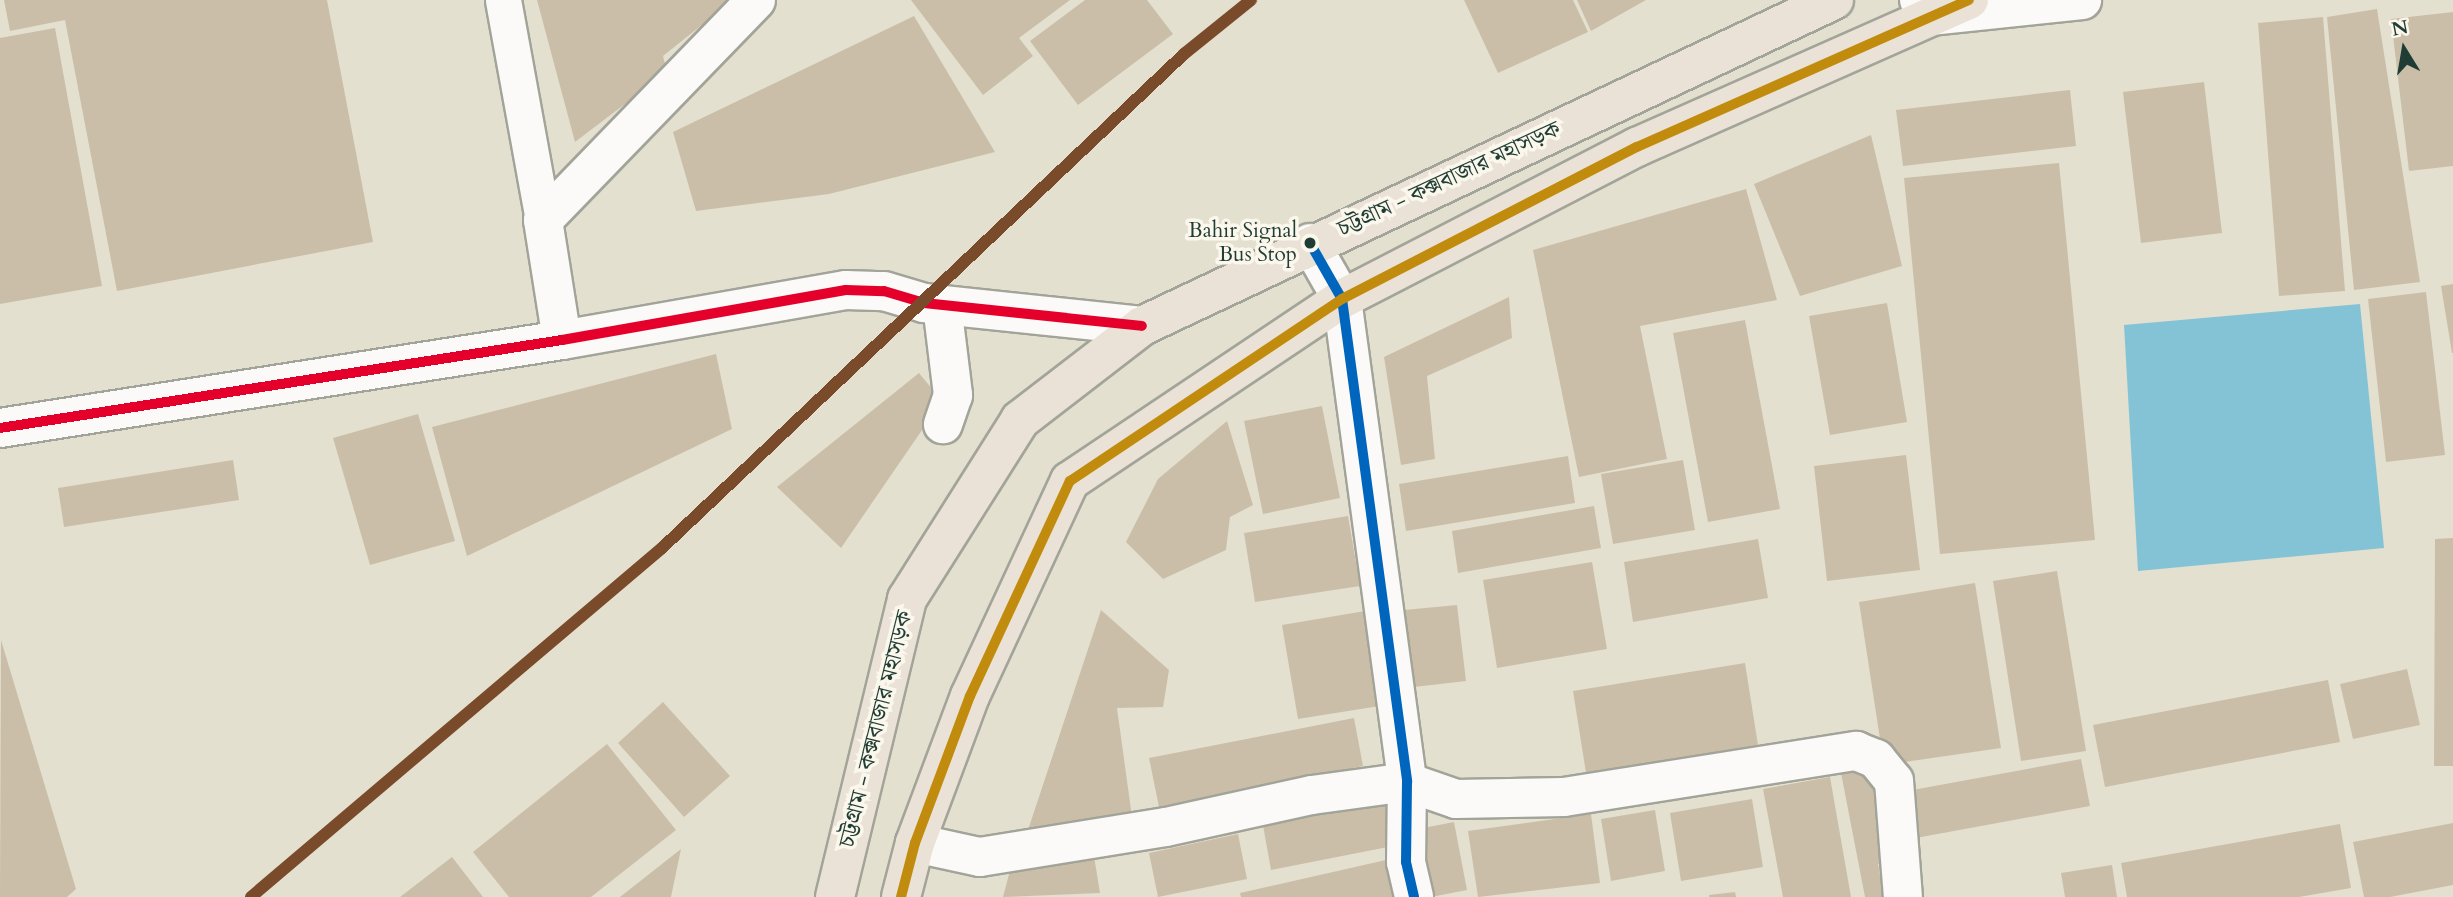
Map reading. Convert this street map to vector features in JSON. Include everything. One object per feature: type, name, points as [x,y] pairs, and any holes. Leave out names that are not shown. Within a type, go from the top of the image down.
[{"type":"highway","name":"চট্টগ্রাম - কক্সবাজার মহাসড়ক","points":[[835,897],[907,599],[1020,420],[1142,326],[1310,243],[1834,0]]},
{"type":"highway","points":[[901,897],[915,843],[970,696],[1070,481],[1342,299],[1637,147],[1925,8],[1969,0]]},
{"type":"street","points":[[562,340],[543,220],[756,0]]},
{"type":"street","points":[[1925,8],[2082,0]]},
{"type":"street","points":[[1310,243],[1342,299],[1407,782],[1406,862],[1413,897]]},
{"type":"street","points":[[0,428],[562,340],[846,290],[884,290],[942,305],[1142,326]]},
{"type":"street","points":[[942,305],[953,395],[943,424]]},
{"type":"street","points":[[915,843],[981,857],[1166,827],[1312,795],[1407,782],[1456,799],[1564,797],[1856,751],[1876,759],[1894,781],[1903,897]]},
{"type":"lane","points":[[503,0],[543,220]]},
{"type":"water","points":[[2360,304],[2384,548],[2138,571],[2124,325]]},
{"type":"building","points":[[4,0],[327,0],[373,242],[117,291],[65,20],[10,31]]},
{"type":"building","points":[[537,0],[733,0],[663,56],[667,72],[575,142]]},
{"type":"building","points":[[911,0],[1070,0],[1019,38],[1033,56],[983,95]]},
{"type":"building","points":[[1085,0],[1147,0],[1173,34],[1078,105],[1030,41]]},
{"type":"building","points":[[1464,0],[1573,0],[1588,32],[1498,73]]},
{"type":"building","points":[[1577,0],[1646,0],[1591,31]]},
{"type":"building","points":[[2377,9],[2420,282],[2354,290],[2327,17]]},
{"type":"building","points":[[2453,12],[2453,166],[2409,171],[2391,19]]},
{"type":"building","points":[[914,16],[995,152],[829,194],[696,211],[673,132]]},
{"type":"building","points":[[2323,17],[2345,291],[2279,296],[2258,23]]},
{"type":"building","points":[[55,28],[102,286],[0,304],[0,38]]},
{"type":"building","points":[[2204,82],[2222,233],[2141,243],[2123,92]]},
{"type":"building","points":[[2070,90],[2076,146],[1903,166],[1896,110]]},
{"type":"building","points":[[1871,135],[1902,266],[1800,296],[1754,184]]},
{"type":"building","points":[[2059,163],[2095,540],[1940,554],[1904,178]]},
{"type":"building","points":[[1746,189],[1777,300],[1640,326],[1667,459],[1579,477],[1533,250]]},
{"type":"building","points":[[2453,284],[2453,353],[2452,353],[2441,286]]},
{"type":"building","points":[[2426,292],[2445,455],[2386,462],[2368,299]]},
{"type":"building","points":[[1509,297],[1512,338],[1427,376],[1435,459],[1401,465],[1384,357]]},
{"type":"building","points":[[1887,303],[1907,422],[1830,435],[1809,316]]},
{"type":"building","points":[[1745,320],[1780,509],[1708,522],[1673,333]]},
{"type":"building","points":[[716,354],[732,429],[467,556],[432,427]]},
{"type":"building","points":[[919,373],[942,401],[841,548],[777,487]]},
{"type":"building","points":[[1322,406],[1340,498],[1263,514],[1244,421]]},
{"type":"building","points":[[418,414],[455,541],[370,565],[333,438]]},
{"type":"building","points":[[1227,421],[1253,505],[1230,517],[1226,550],[1163,579],[1126,542],[1158,479]]},
{"type":"building","points":[[1906,455],[1920,570],[1827,581],[1814,466]]},
{"type":"building","points":[[1568,456],[1575,503],[1406,531],[1399,484]]},
{"type":"building","points":[[233,460],[239,500],[64,527],[58,488]]},
{"type":"building","points":[[1683,460],[1695,530],[1613,544],[1601,474]]},
{"type":"building","points":[[1594,506],[1601,548],[1458,573],[1452,531]]},
{"type":"building","points":[[1348,516],[1360,586],[1255,602],[1244,533]]},
{"type":"building","points":[[2453,538],[2453,766],[2434,766],[2435,539]]},
{"type":"building","points":[[1758,539],[1768,598],[1633,622],[1624,562]]},
{"type":"building","points":[[1592,562],[1607,649],[1497,668],[1483,580]]},
{"type":"building","points":[[2057,571],[2086,751],[2021,761],[1993,581]]},
{"type":"building","points":[[1975,583],[2001,748],[1884,765],[1859,602]]},
{"type":"building","points":[[1457,605],[1466,681],[1414,687],[1404,610]]},
{"type":"building","points":[[1377,609],[1392,704],[1298,719],[1282,625]]},
{"type":"building","points":[[1101,610],[1169,670],[1163,707],[1117,708],[1132,817],[1026,836]]},
{"type":"building","points":[[1,640],[76,889],[67,897],[0,897]]},
{"type":"building","points":[[1745,663],[1758,745],[1586,773],[1573,691]]},
{"type":"building","points":[[2407,669],[2420,725],[2353,739],[2340,684]]},
{"type":"building","points":[[2328,680],[2340,742],[2105,787],[2093,725]]},
{"type":"building","points":[[663,702],[730,776],[684,817],[618,743]]},
{"type":"building","points":[[1354,718],[1363,766],[1159,807],[1149,758]]},
{"type":"building","points":[[607,744],[676,830],[591,897],[509,897],[473,852]]},
{"type":"building","points":[[2081,759],[2090,806],[1916,838],[1907,791]]},
{"type":"building","points":[[1878,766],[1896,861],[1878,864],[1884,897],[1865,897],[1841,773]]},
{"type":"building","points":[[1830,777],[1851,897],[1783,897],[1763,789]]},
{"type":"building","points":[[1384,797],[1393,846],[1271,870],[1262,820]]},
{"type":"building","points":[[1752,799],[1763,867],[1681,881],[1670,813]]},
{"type":"building","points":[[1655,810],[1665,871],[1611,881],[1601,819]]},
{"type":"building","points":[[1591,814],[1600,883],[1478,897],[1468,831]]},
{"type":"building","points":[[1454,822],[1467,890],[1431,897],[1418,829]]},
{"type":"building","points":[[2453,823],[2453,885],[2390,897],[2364,897],[2353,842]]},
{"type":"building","points":[[2340,824],[2351,888],[2299,897],[2127,897],[2121,863]]},
{"type":"building","points":[[1238,834],[1247,879],[1158,897],[1149,853]]},
{"type":"building","points":[[1092,844],[1100,893],[1003,897],[1013,859]]},
{"type":"building","points":[[681,849],[671,897],[620,897]]},
{"type":"building","points":[[452,857],[483,897],[400,897]]},
{"type":"building","points":[[1386,860],[1394,897],[1241,897],[1240,893]]},
{"type":"building","points":[[2112,865],[2117,897],[2065,897],[2061,873]]},
{"type":"building","points":[[1735,892],[1736,897],[1709,897],[1709,895]]},
{"type":"transit line","points":[[251,897],[662,548],[1184,54],[1251,0]]},
{"type":"transit line","points":[[901,897],[915,843],[970,696],[1070,481],[1342,299],[1637,147],[1969,0]]},
{"type":"transit line","points":[[1310,243],[1342,299],[1407,782],[1406,862],[1414,897]]},
{"type":"transit line","points":[[0,428],[562,340],[846,290],[884,291],[924,303],[1142,326]]},
{"type":"place","name":"Bahir Signal Bus Stop","points":[[1310,243]]}]
